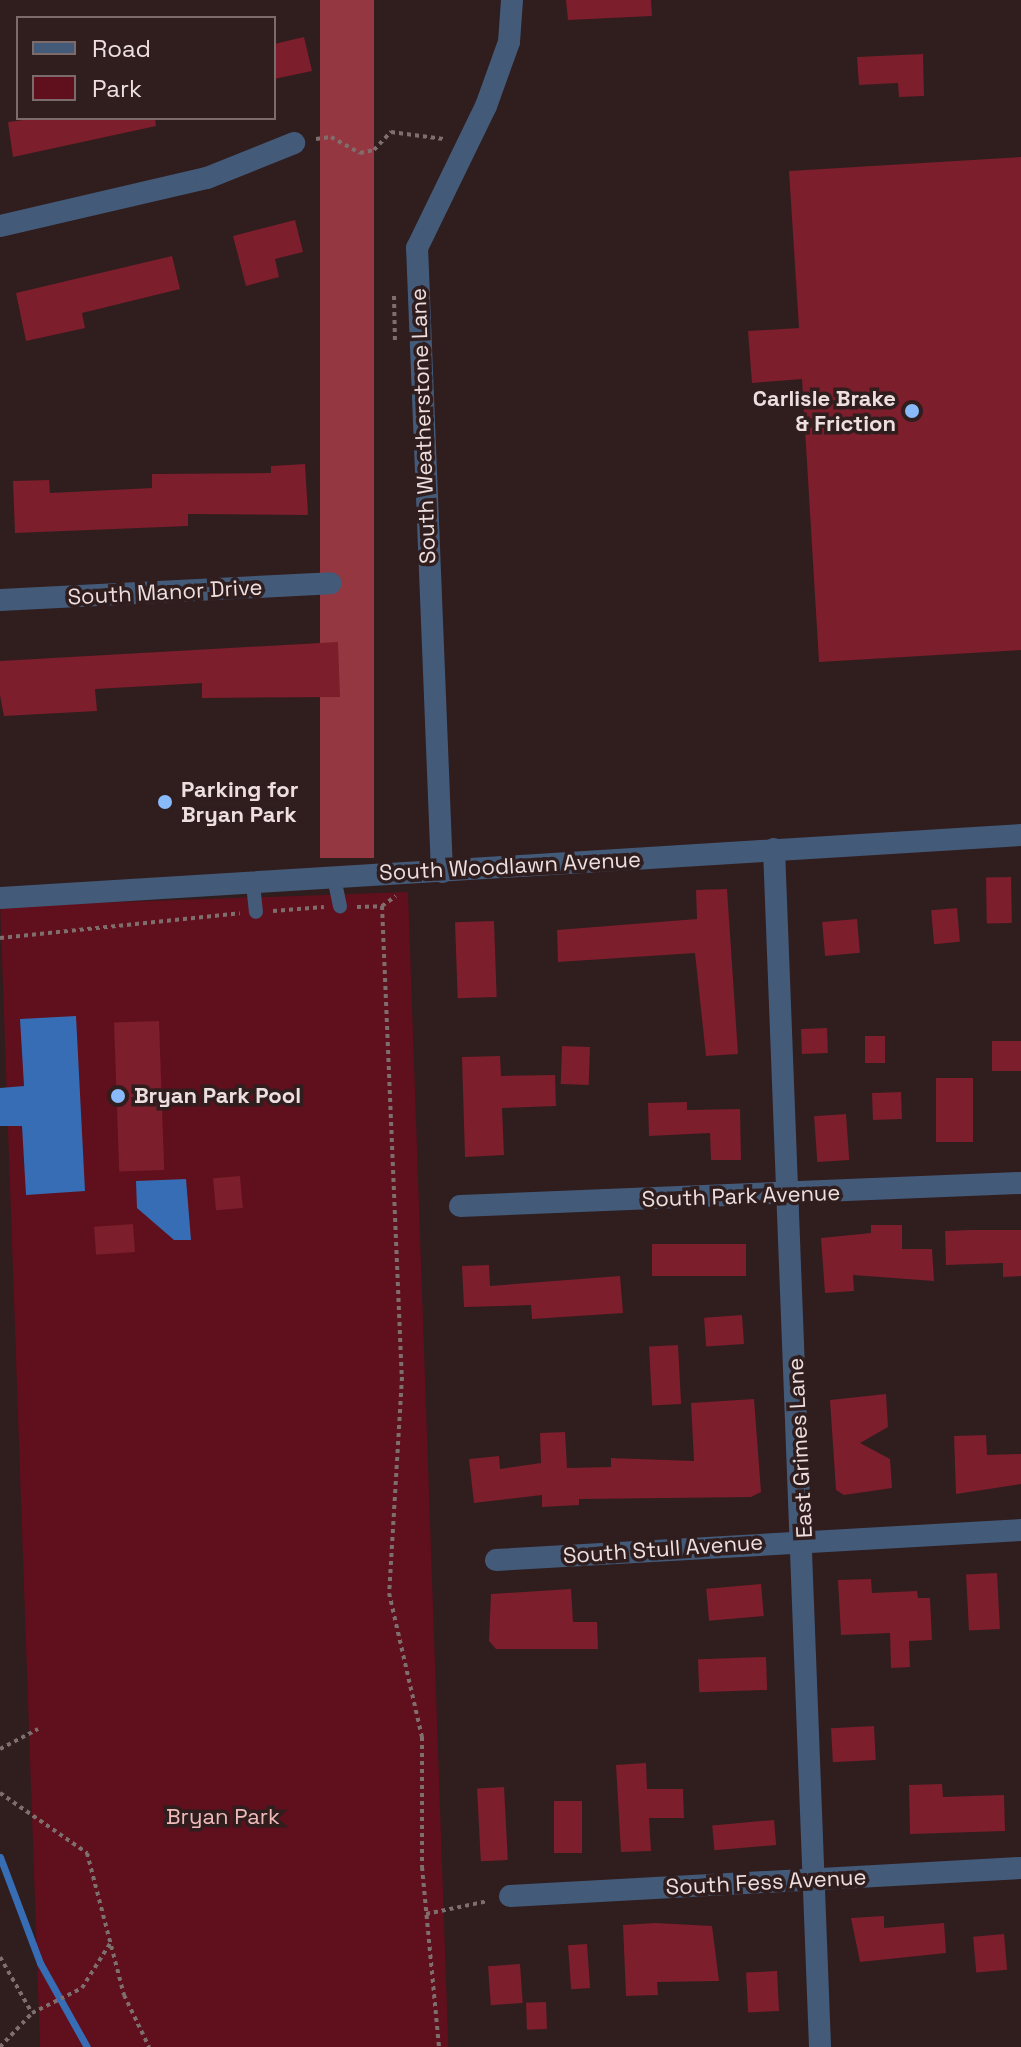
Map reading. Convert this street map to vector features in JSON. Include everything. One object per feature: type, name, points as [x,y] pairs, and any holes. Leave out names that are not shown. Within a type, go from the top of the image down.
[{"type":"street","name":"South Weatherstone Lane","points":[[442,872],[417,248],[486,106],[509,42],[512,0]]},
{"type":"street","points":[[0,226],[207,178],[294,143]]},
{"type":"street","name":"South Manor Drive","points":[[0,600],[331,583]]},
{"type":"street","name":"South Woodlawn Avenue","points":[[0,898],[1021,835]]},
{"type":"street","name":"East Grimes Lane","points":[[774,849],[786,1194],[805,1540],[812,1879],[820,2047]]},
{"type":"street","name":"South Park Avenue","points":[[460,1206],[1021,1183]]},
{"type":"street","name":"South Stull Avenue","points":[[496,1560],[1021,1530]]},
{"type":"street","name":"South Fess Avenue","points":[[510,1896],[1021,1868]]},
{"type":"lane","points":[[334,878],[340,906]]},
{"type":"lane","points":[[253,884],[256,912]]},
{"type":"path","points":[[294,143],[331,137],[360,153],[391,132],[444,139]]},
{"type":"path","points":[[396,891],[382,906],[402,1377],[389,1593],[422,1737],[426,1914],[439,2047]]},
{"type":"path","points":[[0,938],[256,912],[382,906]]},
{"type":"path","points":[[0,1749],[38,1729]]},
{"type":"path","points":[[0,1793],[87,1853],[124,1995],[149,2047]]},
{"type":"path","points":[[426,1914],[510,1896]]},
{"type":"path","points":[[0,2047],[32,2013],[75,1992],[111,1942]]},
{"type":"path","points":[[0,1957],[32,2013]]},
{"type":"green space","name":"Bryan Park","points":[[408,892],[448,2047],[40,2047],[0,906]]},
{"type":"shaded area","points":[[320,0],[374,0],[374,858],[320,858]]},
{"type":"water","points":[[76,1016],[85,1191],[26,1195],[22,1126],[0,1126],[0,1088],[24,1086],[20,1019]]},
{"type":"water","points":[[186,1179],[191,1240],[174,1240],[137,1208],[136,1181]]},
{"type":"building","points":[[566,0],[651,0],[652,16],[568,20]]},
{"type":"building","points":[[304,37],[312,71],[276,79],[276,44]]},
{"type":"building","points":[[923,54],[924,96],[899,97],[898,83],[859,85],[857,57]]},
{"type":"building","points":[[155,120],[156,126],[13,157],[8,122]]},
{"type":"building","name":"Carlisle Brake & Friction","points":[[1021,157],[1021,650],[819,662],[802,379],[752,383],[748,331],[799,328],[789,171]]},
{"type":"building","points":[[295,220],[303,252],[275,259],[279,277],[246,286],[233,236]]},
{"type":"building","points":[[172,256],[180,289],[82,313],[85,328],[26,341],[16,293]]},
{"type":"building","points":[[305,464],[308,515],[188,514],[188,526],[15,533],[13,481],[49,480],[50,493],[152,488],[152,474],[271,473],[271,466]]},
{"type":"building","points":[[338,642],[340,697],[202,698],[202,683],[95,689],[97,711],[4,716],[0,695],[0,661]]},
{"type":"building","points":[[986,877],[1011,877],[1012,923],[987,923]]},
{"type":"building","points":[[727,889],[738,1054],[706,1056],[695,953],[558,962],[557,930],[697,919],[696,890]]},
{"type":"building","points":[[957,908],[960,942],[934,944],[931,910]]},
{"type":"building","points":[[857,919],[860,953],[825,956],[822,922]]},
{"type":"building","points":[[494,921],[497,997],[458,998],[455,922]]},
{"type":"building","points":[[159,1021],[164,1170],[119,1171],[114,1023]]},
{"type":"building","points":[[827,1028],[828,1053],[802,1054],[801,1029]]},
{"type":"building","points":[[865,1036],[885,1036],[885,1063],[865,1063]]},
{"type":"building","points":[[992,1041],[1021,1041],[1021,1071],[992,1071]]},
{"type":"building","points":[[562,1046],[590,1047],[589,1085],[561,1084]]},
{"type":"building","points":[[500,1056],[501,1076],[555,1075],[556,1106],[502,1108],[504,1155],[465,1157],[462,1057]]},
{"type":"building","points":[[936,1078],[973,1078],[973,1142],[936,1142]]},
{"type":"building","points":[[901,1092],[902,1119],[873,1120],[872,1093]]},
{"type":"building","points":[[687,1102],[687,1110],[740,1109],[741,1160],[711,1160],[710,1133],[649,1136],[648,1103]]},
{"type":"building","points":[[846,1114],[849,1160],[817,1162],[814,1116]]},
{"type":"building","points":[[240,1176],[243,1208],[216,1210],[213,1178]]},
{"type":"building","points":[[133,1224],[135,1252],[96,1255],[94,1227]]},
{"type":"building","points":[[871,1225],[902,1225],[902,1249],[932,1249],[934,1281],[853,1275],[854,1291],[825,1293],[821,1238],[871,1233]]},
{"type":"building","points":[[1021,1230],[1021,1276],[1003,1277],[1003,1263],[946,1265],[945,1231]]},
{"type":"building","points":[[652,1244],[746,1244],[746,1276],[652,1276]]},
{"type":"building","points":[[489,1265],[490,1286],[620,1276],[623,1313],[532,1319],[531,1305],[464,1307],[462,1266]]},
{"type":"building","points":[[742,1315],[744,1344],[706,1347],[704,1318]]},
{"type":"building","points":[[678,1345],[681,1404],[652,1405],[649,1347]]},
{"type":"building","points":[[886,1394],[888,1427],[860,1443],[890,1459],[892,1488],[844,1495],[836,1490],[830,1400]]},
{"type":"building","points":[[754,1399],[761,1492],[751,1497],[579,1499],[579,1505],[542,1507],[542,1495],[474,1503],[469,1459],[499,1456],[500,1469],[541,1463],[540,1433],[565,1432],[567,1468],[611,1467],[611,1458],[694,1461],[691,1403]]},
{"type":"building","points":[[986,1435],[987,1455],[1021,1454],[1021,1484],[956,1494],[954,1436]]},
{"type":"building","points":[[997,1573],[1000,1629],[969,1631],[966,1575]]},
{"type":"building","points":[[871,1579],[872,1593],[917,1591],[918,1598],[930,1598],[932,1640],[909,1641],[910,1667],[891,1668],[890,1633],[841,1635],[838,1580]]},
{"type":"building","points":[[761,1584],[764,1616],[709,1621],[706,1589]]},
{"type":"building","points":[[571,1589],[573,1622],[597,1622],[598,1649],[496,1649],[489,1641],[491,1594]]},
{"type":"building","points":[[766,1657],[767,1690],[699,1692],[698,1659]]},
{"type":"building","points":[[874,1726],[876,1760],[833,1762],[831,1728]]},
{"type":"building","points":[[646,1763],[647,1789],[683,1789],[684,1818],[649,1818],[651,1851],[621,1852],[616,1765]]},
{"type":"building","points":[[942,1784],[943,1797],[1004,1795],[1005,1831],[910,1834],[909,1785]]},
{"type":"building","points":[[504,1787],[508,1860],[481,1861],[477,1788]]},
{"type":"building","points":[[554,1801],[582,1801],[582,1853],[554,1853]]},
{"type":"building","points":[[774,1820],[776,1845],[714,1850],[712,1825]]},
{"type":"building","points":[[884,1916],[884,1928],[944,1923],[946,1953],[860,1962],[851,1918]]},
{"type":"building","points":[[623,1925],[712,1926],[719,1981],[657,1982],[658,1995],[626,1996]]},
{"type":"building","points":[[1004,1934],[1007,1970],[976,1973],[973,1937]]},
{"type":"building","points":[[587,1944],[590,1988],[571,1989],[568,1945]]},
{"type":"building","points":[[520,1964],[523,2003],[491,2005],[488,1966]]},
{"type":"building","points":[[777,1971],[779,2011],[748,2013],[746,1973]]},
{"type":"building","points":[[546,2002],[547,2029],[527,2030],[526,2003]]},
{"type":"waterway","points":[[0,1857],[40,1963],[87,2047]]},
{"type":"place","name":"Carlisle Brake & Friction","points":[[912,411]]},
{"type":"place","name":"Parking for Bryan Park","points":[[165,802]]},
{"type":"place","name":"Bryan Park Pool","points":[[118,1096]]}]
